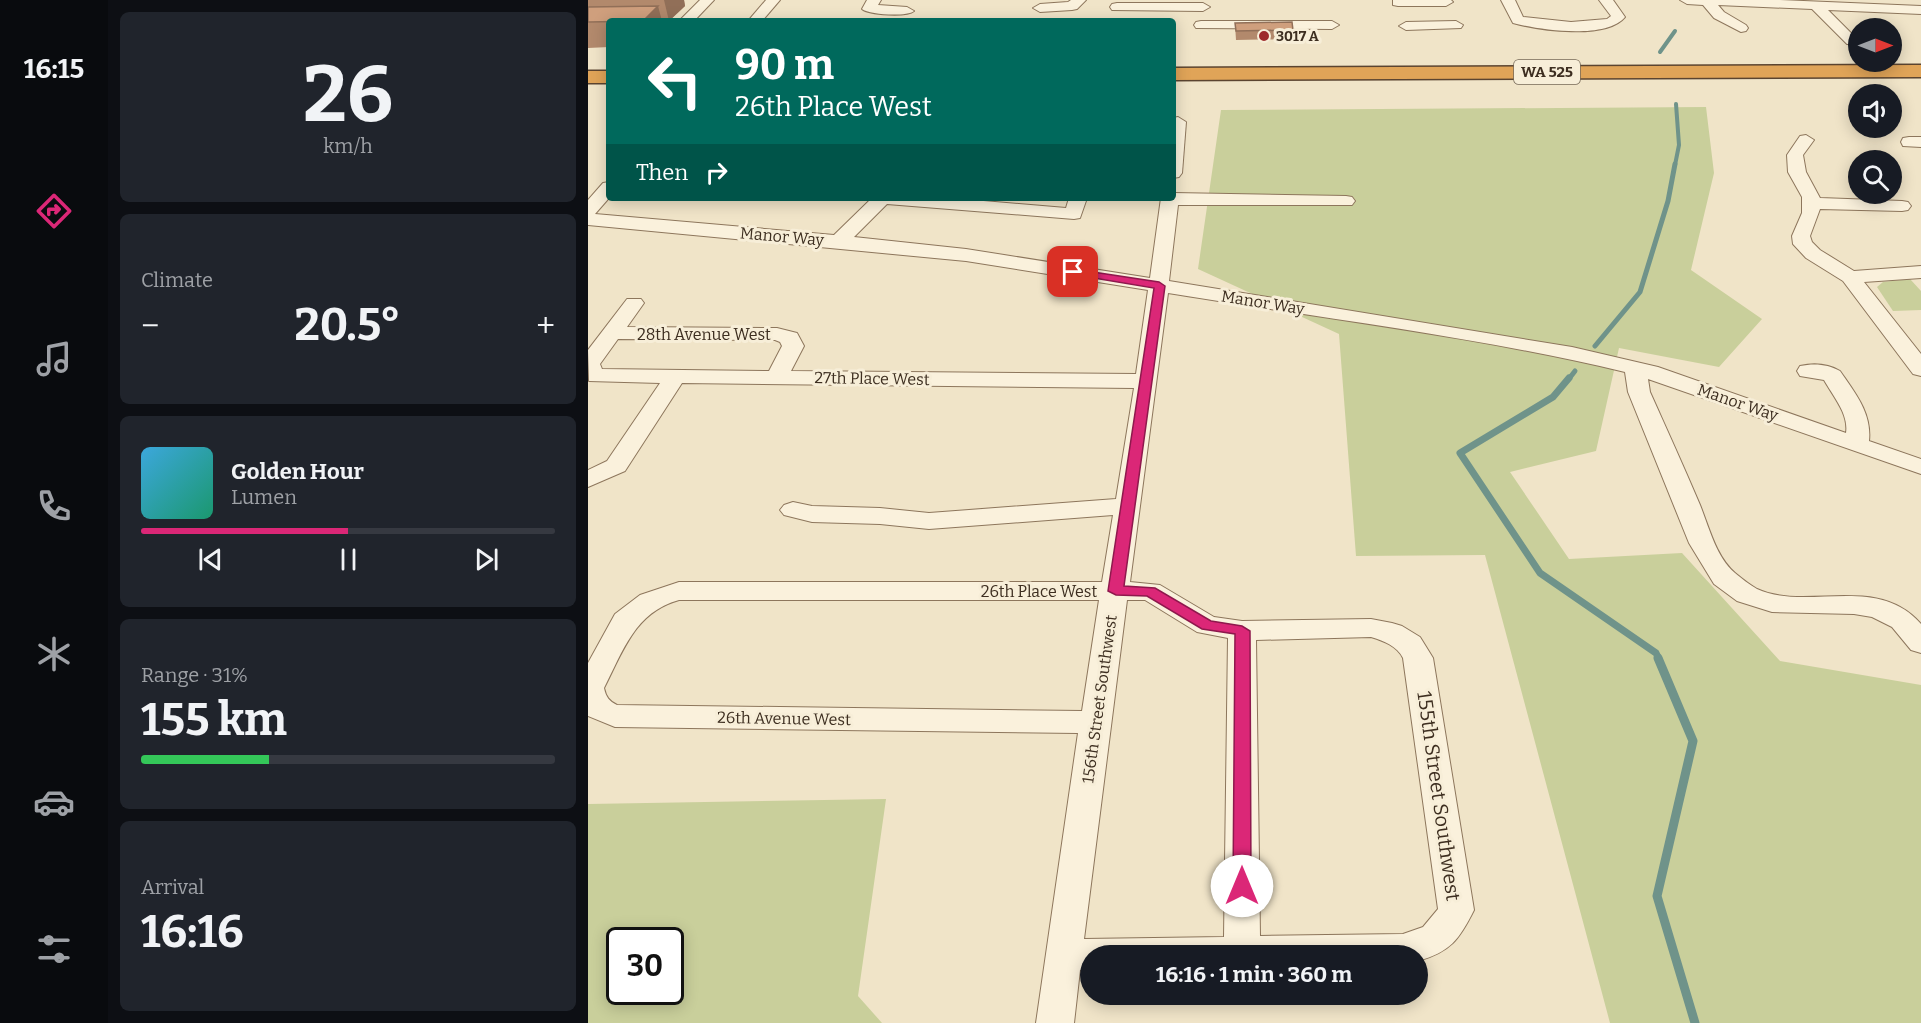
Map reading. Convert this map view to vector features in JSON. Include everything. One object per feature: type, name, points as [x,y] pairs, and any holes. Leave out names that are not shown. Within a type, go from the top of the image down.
[{"type":"highway","name":"WA 525","points":[[1176,74],[1921,71]]},
{"type":"highway","points":[[588,77],[606,76]]},
{"type":"highway","name":"WA 525","points":[[1176,82],[1921,79]]},
{"type":"highway","points":[[588,84],[606,84]]},
{"type":"street","points":[[689,18],[707,0]]},
{"type":"street","points":[[758,18],[773,0]]},
{"type":"street","points":[[874,0],[869,9],[907,11]]},
{"type":"street","points":[[1040,8],[1072,6],[1079,0]]},
{"type":"street","points":[[1508,0],[1518,20],[1545,26],[1606,25],[1616,21],[1618,17],[1606,0]]},
{"type":"street","points":[[1687,0],[1921,10]]},
{"type":"street","points":[[1412,45],[1399,1],[1446,2]]},
{"type":"street","points":[[1707,1],[1719,15],[1741,28]]},
{"type":"street","points":[[1815,5],[1848,37]]},
{"type":"street","points":[[1118,7],[1202,19],[1332,25]]},
{"type":"street","points":[[1183,22],[1202,19]]},
{"type":"street","points":[[1406,26],[1456,25]]},
{"type":"street","points":[[1806,140],[1795,155],[1797,172],[1811,197],[1811,213],[1801,236],[1803,244],[1813,254],[1850,278],[1914,352],[1921,369]]},
{"type":"street","points":[[588,211],[606,190]]},
{"type":"street","points":[[1176,199],[1347,201]]},
{"type":"street","points":[[832,240],[864,201]]},
{"type":"street","points":[[832,240],[879,201]]},
{"type":"street","points":[[919,201],[1074,214],[1077,201]]},
{"type":"street","name":"156th Street Southwest","points":[[1056,1023],[1095,722],[1116,591],[1170,201]]},
{"type":"street","points":[[1811,203],[1902,206]]},
{"type":"street","name":"Manor Way","points":[[588,219],[832,240],[966,255],[1572,353],[1635,368],[1921,467]]},
{"type":"street","points":[[1850,278],[1921,272]]},
{"type":"street","points":[[611,333],[634,303]]},
{"type":"street","name":"27th Place West","points":[[611,333],[588,364],[589,370],[597,376],[1146,381]]},
{"type":"street","name":"28th Avenue West","points":[[611,333],[777,334],[789,338],[793,346],[777,376]]},
{"type":"street","points":[[1635,368],[1639,392],[1703,544],[1725,579],[1756,598],[1779,606],[1865,604],[1885,610],[1895,614],[1921,643]]},
{"type":"street","points":[[1808,371],[1825,372],[1832,376],[1855,413],[1859,426],[1857,444]]},
{"type":"street","points":[[588,480],[616,466],[675,377]]},
{"type":"street","points":[[793,510],[812,514],[929,520],[1128,506]]},
{"type":"street","name":"26th Place West","points":[[642,605],[668,593],[679,591],[1150,591],[1207,625],[1242,631],[1371,628],[1392,633],[1410,644],[1418,658]]},
{"type":"street","name":"26th Avenue West","points":[[642,605],[625,621],[589,688],[591,700],[595,706],[615,716],[1095,722]]},
{"type":"street","points":[[1242,631],[1242,945]]},
{"type":"street","name":"155th Street Southwest","points":[[1418,658],[1456,910],[1443,932],[1427,945]]},
{"type":"street","points":[[1065,955],[1080,955]]},
{"type":"green space","points":[[1706,107],[1714,173],[1691,270],[1762,319],[1719,367],[1619,348],[1596,451],[1510,472],[1569,559],[1682,553],[1780,661],[1921,685],[1921,1023],[1610,1023],[1485,555],[1356,556],[1339,334],[1198,269],[1221,110]]},
{"type":"green space","points":[[1910,279],[1921,291],[1921,310],[1893,311],[1877,287],[1883,282]]},
{"type":"green space","points":[[886,799],[858,996],[882,1023],[588,1023],[588,804]]},
{"type":"building","points":[[658,6],[646,18],[606,18],[606,22],[588,22],[588,7]]},
{"type":"building","points":[[1292,22],[1293,30],[1236,31],[1235,23]]},
{"type":"waterway","points":[[1660,52],[1675,31]]},
{"type":"waterway","points":[[1675,165],[1679,145],[1676,104]]},
{"type":"waterway","points":[[1595,346],[1640,292],[1668,201],[1675,164]]},
{"type":"waterway","points":[[1568,380],[1575,371]]},
{"type":"waterway","points":[[1569,378],[1553,397],[1460,453],[1540,573],[1656,653],[1659,659]]},
{"type":"waterway","points":[[1658,658],[1693,741],[1657,896],[1695,1023]]},
{"type":"place","name":"3017 A","points":[[1264,36]]},
{"type":"route","points":[[1073,272],[1159,286],[1116,591],[1150,591],[1207,625],[1242,631],[1242,886]]}]
